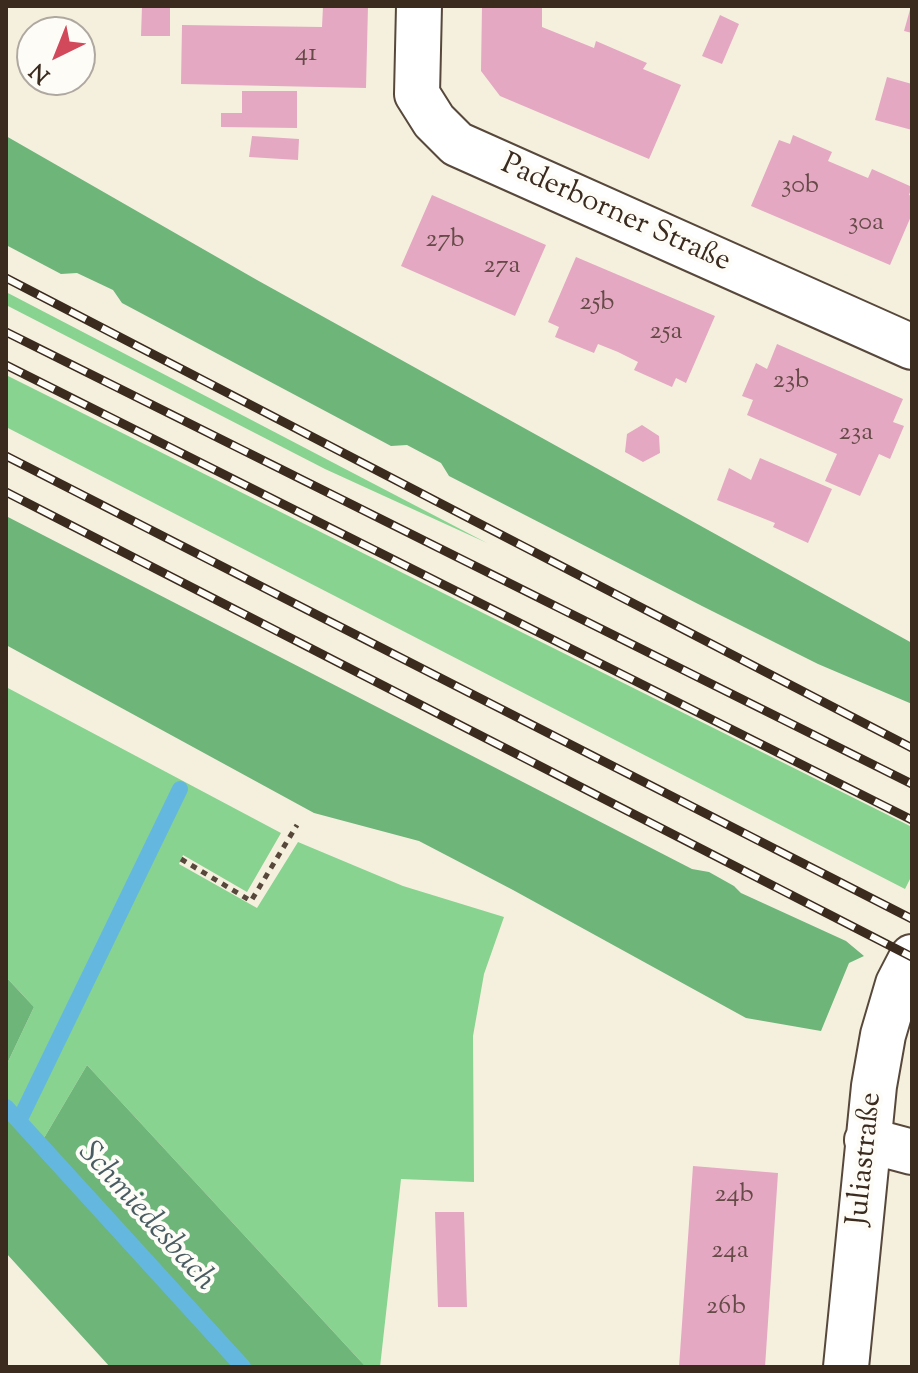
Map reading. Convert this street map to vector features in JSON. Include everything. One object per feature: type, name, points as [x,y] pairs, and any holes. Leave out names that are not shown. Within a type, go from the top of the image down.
[{"type":"street","name":"Paderborner Straße","points":[[419,6],[417,94],[434,121],[457,144],[912,347]]},
{"type":"street","name":"Juliastraße","points":[[846,1367],[867,1140],[883,1035],[898,984],[912,957]]},
{"type":"street","points":[[867,1140],[912,1152]]},
{"type":"path","points":[[181,859],[251,901],[297,825]]},
{"type":"green space","points":[[6,136],[257,280],[912,643],[912,704],[818,664],[702,606],[449,476],[441,463],[407,445],[391,446],[122,303],[113,290],[77,273],[61,274],[6,245]]},
{"type":"green space","points":[[6,292],[487,543],[325,469],[6,305]]},
{"type":"green space","points":[[6,375],[912,827],[912,875],[905,889],[6,427]]},
{"type":"green space","points":[[6,516],[692,869],[709,872],[741,893],[846,941],[864,956],[849,963],[821,1031],[746,1018],[419,841],[314,813],[6,645]]},
{"type":"green space","points":[[6,687],[281,833],[247,892],[183,855],[179,864],[257,908],[298,842],[403,886],[504,917],[484,974],[473,1036],[474,1182],[401,1179],[380,1367],[366,1367],[87,1065],[44,1138],[6,1098],[6,1066],[34,1007],[6,977]]},
{"type":"green space","points":[[6,977],[34,1007],[6,1066]]},
{"type":"green space","points":[[87,1065],[366,1367],[110,1367],[6,1253],[6,1098],[44,1138]]},
{"type":"building","points":[[142,6],[170,6],[170,36],[141,36]]},
{"type":"building","points":[[323,6],[368,6],[366,88],[181,84],[182,25],[322,27]]},
{"type":"building","points":[[482,6],[542,6],[542,27],[594,48],[596,41],[647,63],[643,69],[681,85],[649,159],[500,96],[481,71]]},
{"type":"building","points":[[912,6],[912,33],[904,31]]},
{"type":"building","points":[[720,15],[739,24],[722,64],[702,56]]},
{"type":"building","points":[[887,77],[912,84],[912,130],[875,120]]},
{"type":"building","points":[[242,91],[297,91],[297,128],[221,127],[221,113],[242,113]]},
{"type":"building","points":[[793,135],[832,152],[828,161],[868,178],[872,169],[912,187],[909,195],[912,196],[912,214],[890,265],[751,206],[779,140],[790,144]]},
{"type":"building","points":[[252,136],[299,139],[298,160],[249,157]]},
{"type":"building","points":[[432,195],[546,245],[515,316],[401,266]]},
{"type":"building","points":[[576,257],[715,316],[686,383],[676,378],[672,387],[634,370],[638,362],[618,352],[598,344],[594,353],[555,337],[559,327],[548,322]]},
{"type":"building","points":[[777,344],[903,399],[893,422],[904,426],[890,459],[879,454],[860,496],[825,481],[837,454],[747,415],[753,400],[742,396],[756,363],[767,369]]},
{"type":"building","points":[[642,425],[659,436],[660,453],[643,462],[625,452],[627,434]]},
{"type":"building","points":[[760,458],[832,489],[808,543],[773,527],[775,523],[717,500],[729,468],[751,480]]},
{"type":"building","points":[[693,1166],[778,1173],[765,1367],[679,1367]]},
{"type":"building","points":[[435,1212],[464,1212],[467,1307],[438,1307]]},
{"type":"waterway","points":[[19,1121],[180,789]]},
{"type":"waterway","name":"Schmiedesbach","points":[[6,1107],[243,1367]]},
{"type":"railway","points":[[6,278],[912,748]]},
{"type":"railway","points":[[6,332],[912,784]]},
{"type":"railway","points":[[6,365],[912,820]]},
{"type":"railway","points":[[6,456],[912,919]]},
{"type":"railway","points":[[6,492],[912,957]]}]
